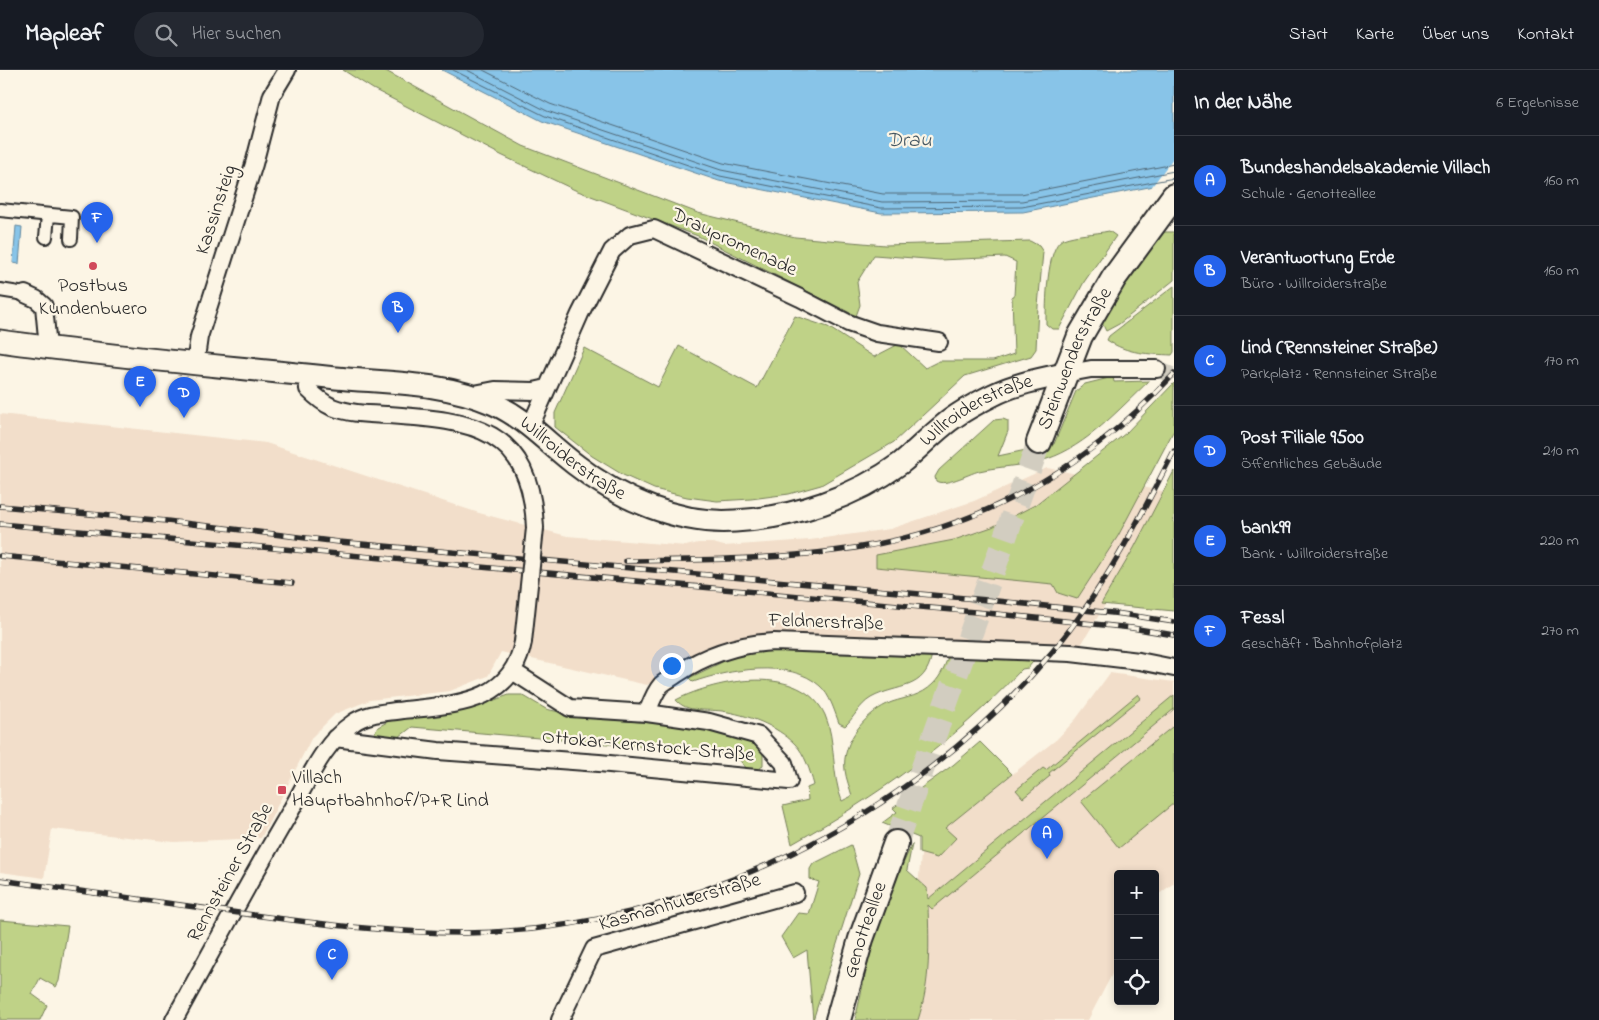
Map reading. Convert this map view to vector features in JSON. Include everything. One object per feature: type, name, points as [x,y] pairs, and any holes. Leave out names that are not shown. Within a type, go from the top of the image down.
[{"type":"main road","name":"Steinwenderstraße","points":[[1039,442],[1080,336],[1114,278],[1174,196]]},
{"type":"main road","name":"Genotteallee","points":[[838,1020],[861,938],[896,843]]},
{"type":"street","name":"Kassinsteig","points":[[195,365],[199,337],[254,164],[272,95],[287,70]]},
{"type":"street","points":[[0,210],[72,217],[71,239]]},
{"type":"street","points":[[46,237],[48,215]]},
{"type":"street","name":"Draupromenade","points":[[531,425],[580,314],[612,250],[630,235],[654,229],[800,298],[848,323],[877,333],[939,342]]},
{"type":"street","points":[[0,290],[25,294],[36,299],[44,306],[48,348]]},
{"type":"street","name":"Willroiderstraße","points":[[0,340],[48,348],[195,365],[425,385],[468,395],[495,405],[531,425],[576,466],[612,490],[681,517],[734,521],[796,512],[847,494],[901,463],[947,422],[994,394],[1028,382],[1064,374]]},
{"type":"street","points":[[1064,374],[1091,369],[1157,368]]},
{"type":"street","points":[[307,375],[308,389],[324,403],[342,410],[446,419],[471,425],[489,433],[509,450],[527,476],[534,502],[535,528],[523,642],[514,672],[570,708],[647,713]]},
{"type":"street","points":[[468,395],[495,390],[534,391],[547,388]]},
{"type":"street","name":"Feldnerstraße","points":[[647,713],[652,698],[662,684],[691,665],[723,650],[748,643],[774,642],[1071,653],[1130,660],[1174,668]]},
{"type":"street","name":"Rennsteiner Straße","points":[[174,1020],[260,863],[335,738],[355,721],[373,714],[456,703],[479,697],[493,690],[514,672]]},
{"type":"street","name":"Ottokar-Kernstock-Straße","points":[[335,738],[438,751],[599,763],[790,781],[784,763],[759,736],[709,722],[647,713]]},
{"type":"street","name":"Kasmanhuberstraße","points":[[560,1020],[594,949],[795,893]]},
{"type":"shaded area","points":[[0,414],[266,443],[479,513],[567,536],[686,546],[698,543],[713,543],[724,546],[810,540],[890,529],[974,501],[1047,468],[1167,492],[1112,593],[1081,645],[757,634],[702,651],[647,685],[501,652],[488,676],[450,691],[370,700],[335,714],[312,737],[261,838],[174,842],[52,829],[44,878],[0,872]]},
{"type":"shaded area","points":[[1110,673],[1174,682],[1174,883],[1159,894],[1159,870],[1114,870],[1114,971],[1088,1020],[901,1020],[909,980],[922,845],[1057,739],[1076,719]]},
{"type":"green space","points":[[343,70],[384,70],[523,146],[698,213],[795,237],[885,245],[1030,241],[1039,246],[1043,252],[1036,349],[1031,356],[965,376],[894,442],[821,485],[789,494],[717,501],[687,497],[654,489],[623,475],[592,456],[555,427],[555,413],[584,348],[658,387],[679,346],[757,388],[795,316],[828,327],[874,357],[899,344],[925,368],[939,361],[993,361],[1014,354],[1012,296],[1014,296],[1016,262],[1005,257],[940,260],[874,255],[857,282],[860,305],[856,316],[698,236],[575,190],[501,155],[373,89]]},
{"type":"green space","points":[[1109,231],[1116,236],[1084,282],[1059,329],[1052,329],[1046,324],[1047,292],[1050,265],[1057,244],[1068,237]]},
{"type":"green space","points":[[1162,232],[1174,232],[1174,280],[1119,324],[1106,331],[1102,323],[1118,293]]},
{"type":"green space","points":[[1174,286],[1174,352],[1172,355],[1130,351],[1107,340],[1109,336]]},
{"type":"green space","points":[[1113,377],[1114,382],[1149,381],[1102,426],[1076,445],[1047,459],[1022,465],[979,471],[945,482],[936,481],[935,477],[939,470],[994,420],[1003,419],[1008,421],[1008,431],[998,456],[1054,444],[1076,391],[1085,384]]},
{"type":"green space","points":[[1174,383],[1174,430],[1118,536],[1077,599],[1058,593],[1053,584],[876,567],[876,555],[954,540],[992,527],[1035,505],[1126,433]]},
{"type":"green space","points":[[1174,471],[1174,611],[1101,604],[1134,548]]},
{"type":"green space","points":[[763,651],[932,654],[923,675],[917,681],[871,698],[863,704],[845,726],[839,723],[829,698],[820,686],[807,677],[792,672],[776,669],[758,669],[723,674],[693,682],[689,678],[735,656]]},
{"type":"green space","points":[[949,654],[1036,658],[1028,668],[1022,669],[969,721],[914,766],[856,806],[792,844],[783,806],[808,800],[807,788],[814,785],[807,763],[799,748],[779,731],[752,718],[722,711],[691,709],[676,700],[693,692],[735,682],[757,680],[778,682],[797,688],[813,699],[825,715],[831,735],[836,780],[842,801],[852,796],[846,773],[845,759],[847,749],[858,729],[865,720],[883,706],[919,694],[928,688],[941,673]]},
{"type":"green space","points":[[1138,694],[1141,698],[1049,773],[1050,776],[1023,798],[1016,790],[1043,768],[1046,770]]},
{"type":"green space","points":[[509,695],[522,695],[546,709],[581,717],[700,727],[751,740],[763,751],[763,765],[758,771],[748,770],[735,755],[412,727],[395,740],[372,737],[378,727],[389,721],[465,710]]},
{"type":"green space","points":[[1174,695],[1174,709],[932,909],[928,905],[929,949],[927,977],[918,1020],[855,1020],[878,919],[912,844],[907,870],[927,888],[928,899]]},
{"type":"green space","points":[[1172,727],[1174,730],[1174,803],[1119,848],[1081,801]]},
{"type":"green space","points":[[980,742],[1012,774],[945,828],[956,838],[937,858],[919,853],[919,838],[882,823],[897,812],[893,808],[953,765]]},
{"type":"green space","points":[[851,845],[859,874],[813,1020],[807,950],[793,958],[781,937],[798,913],[809,914],[819,882],[810,879],[810,869],[813,864]]},
{"type":"green space","points":[[0,920],[68,926],[59,981],[56,987],[40,978],[32,994],[47,1005],[40,1020],[0,1020]]},
{"type":"water","name":"Drau","points":[[442,70],[1174,70],[1174,182],[1023,212],[881,213],[719,181],[542,121]]},
{"type":"water","points":[[16,226],[22,227],[19,264],[13,263]]},
{"type":"pier","points":[[1174,157],[1174,185],[1150,189]]},
{"type":"tunnel","points":[[1157,369],[1174,376]]},
{"type":"tunnel","points":[[896,843],[1039,442]]},
{"type":"railway","points":[[626,561],[730,559],[807,554],[883,543],[931,531],[977,514],[1020,494],[1061,470],[1101,442],[1138,410],[1174,374]]},
{"type":"railway","points":[[0,880],[328,924],[438,933],[466,933],[549,927],[631,912],[712,887],[789,855],[863,814],[932,766],[996,712],[1053,651],[1088,604],[1134,529],[1174,451]]},
{"type":"railway","points":[[0,506],[167,521],[339,542],[987,600],[1122,614],[1174,622]]},
{"type":"railway","points":[[0,524],[258,547]]},
{"type":"railway","points":[[251,546],[997,614],[1132,628],[1174,635]]},
{"type":"railway","points":[[0,556],[292,583]]},
{"type":"place","name":"Fessl","points":[[97,243]]},
{"type":"place","name":"Postbus Kundenbuero","points":[[93,266]]},
{"type":"place","name":"Verantwortung Erde","points":[[398,333]]},
{"type":"place","name":"bank99","points":[[140,407]]},
{"type":"place","name":"Post Filiale 9500","points":[[184,418]]},
{"type":"place","name":"Villach Hauptbahnhof/P+R Lind","points":[[282,790]]},
{"type":"place","name":"Bundeshandelsakademie Villach","points":[[1047,859]]},
{"type":"place","name":"Lind (Rennsteiner Straße)","points":[[332,980]]}]
